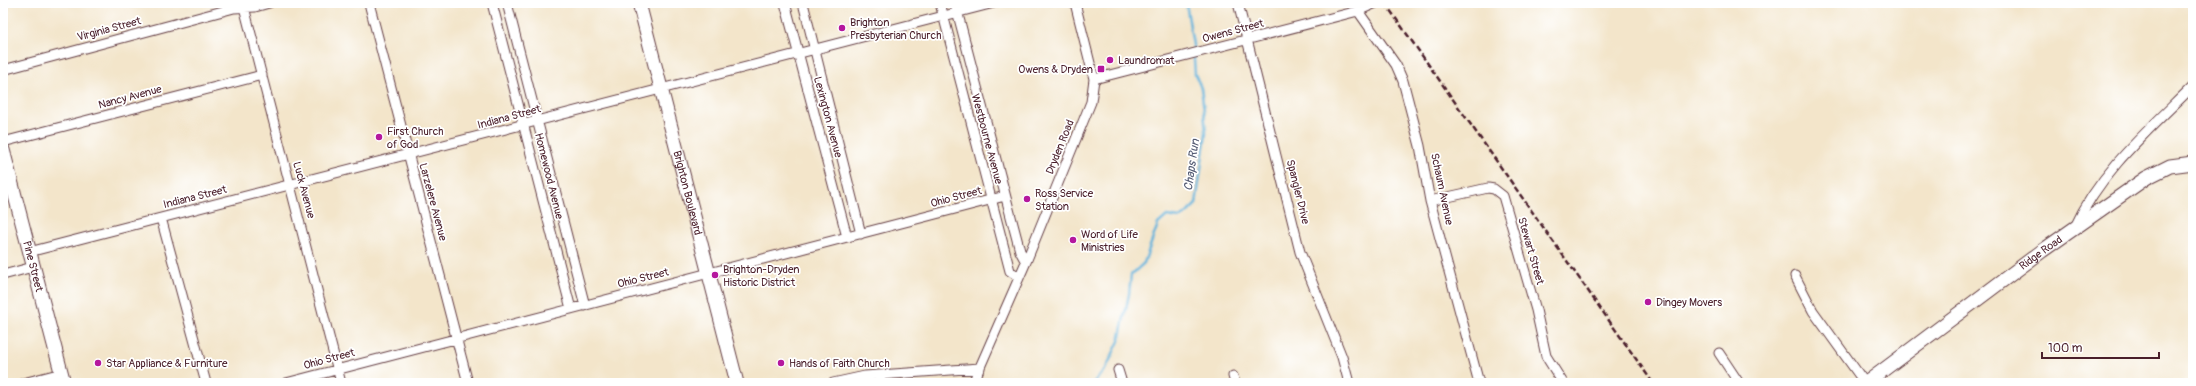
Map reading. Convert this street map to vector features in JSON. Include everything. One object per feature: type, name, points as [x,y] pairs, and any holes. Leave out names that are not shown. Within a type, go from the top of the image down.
[{"type":"street","name":"Virginia Street","points":[[3,70],[244,5],[269,3]]},
{"type":"street","name":"Larzelere Avenue","points":[[369,3],[468,383]]},
{"type":"street","name":"Homewood Avenue","points":[[492,3],[571,309]]},
{"type":"street","name":"Homewood Avenue","points":[[507,3],[585,306]]},
{"type":"street","name":"Brighton Boulevard","points":[[639,3],[737,383]]},
{"type":"street","name":"Lexington Avenue","points":[[786,3],[847,237]]},
{"type":"street","name":"Lexington Avenue","points":[[803,3],[861,234]]},
{"type":"street","name":"Westbourne Avenue","points":[[940,3],[1011,272],[1019,277]]},
{"type":"street","name":"Westbourne Avenue","points":[[955,3],[1020,251],[1026,262]]},
{"type":"street","name":"Indiana Street","points":[[29,252],[994,3]]},
{"type":"street","name":"Dryden Road","points":[[973,383],[1026,262],[1091,102],[1094,79],[1075,3]]},
{"type":"street","name":"Spangler Drive","points":[[1238,3],[1300,252],[1342,357],[1349,383]]},
{"type":"street","name":"Owens Street","points":[[1094,79],[1358,11],[1376,3]]},
{"type":"street","name":"Luck Avenue","points":[[244,5],[342,383]]},
{"type":"street","name":"Schaum Avenue","points":[[1358,11],[1396,65],[1403,81],[1420,146],[1430,201],[1479,383]]},
{"type":"street","name":"Nancy Avenue","points":[[3,142],[262,75]]},
{"type":"street","points":[[2075,228],[2082,211],[2122,158],[2193,86]]},
{"type":"street","name":"Pine Street","points":[[3,150],[63,378]]},
{"type":"street","name":"Ridge Road","points":[[1866,383],[2075,228],[2161,170],[2180,163],[2193,163]]},
{"type":"street","name":"Stewart Street","points":[[1430,201],[1488,188],[1503,196],[1536,310],[1546,356],[1563,383]]},
{"type":"street","name":"Ohio Street","points":[[286,383],[1005,196]]},
{"type":"street","points":[[161,218],[206,383]]},
{"type":"street","points":[[3,275],[33,267]]},
{"type":"street","points":[[1795,276],[1813,311],[1866,383]]},
{"type":"street","points":[[1719,353],[1739,383]]},
{"type":"street","points":[[833,383],[865,376],[980,368]]},
{"type":"street","points":[[1118,370],[1122,383]]},
{"type":"street","points":[[23,383],[63,378]]},
{"type":"waterway","name":"Chaps Run","points":[[1093,383],[1106,368],[1119,341],[1129,294],[1131,275],[1144,263],[1158,224],[1167,216],[1179,218],[1186,214],[1196,204],[1206,133],[1201,88],[1195,74],[1193,45],[1186,3]]},
{"type":"railway","points":[[1385,3],[1653,383]]},
{"type":"place","name":"Brighton Presbyterian Church","points":[[842,28]]},
{"type":"place","name":"Laundromat","points":[[1110,60]]},
{"type":"place","name":"Owens & Dryden","points":[[1101,69]]},
{"type":"place","name":"First Church of God","points":[[379,137]]},
{"type":"place","name":"Ross Service Station","points":[[1027,199]]},
{"type":"place","name":"Word of Life Ministries","points":[[1073,240]]},
{"type":"place","name":"Brighton-Dryden Historic District","points":[[715,275]]},
{"type":"place","name":"Dingey Movers","points":[[1648,302]]},
{"type":"place","name":"Star Appliance & Furniture","points":[[98,363]]},
{"type":"place","name":"Hands of Faith Church","points":[[781,363]]}]
